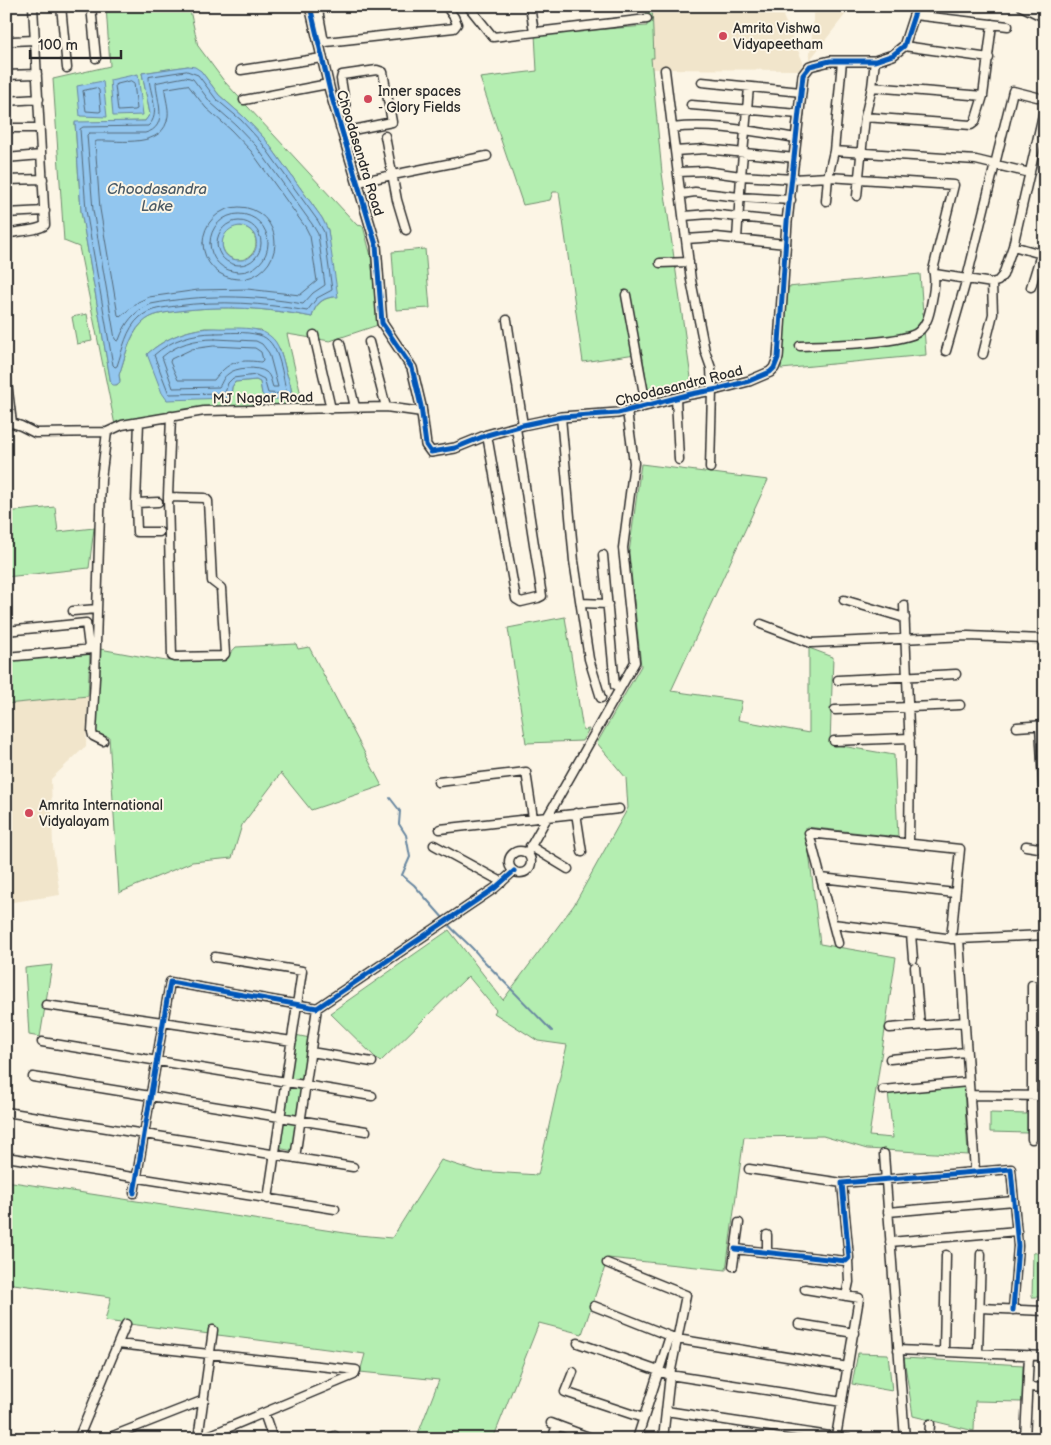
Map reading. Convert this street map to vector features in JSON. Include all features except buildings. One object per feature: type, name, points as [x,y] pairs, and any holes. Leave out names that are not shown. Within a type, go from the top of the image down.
[{"type":"street","points":[[6,234],[42,228],[45,225],[33,6]]},
{"type":"street","points":[[62,6],[67,68]]},
{"type":"street","points":[[91,6],[96,58]]},
{"type":"street","points":[[314,8],[326,42],[454,28],[457,24],[446,6]]},
{"type":"street","points":[[469,6],[493,37],[647,19]]},
{"type":"street","points":[[530,6],[534,32]]},
{"type":"street","points":[[1022,6],[1045,17]]},
{"type":"street","name":"Choodasandra Road","points":[[314,8],[328,84],[337,113],[346,132],[376,245],[382,324],[412,368],[422,412],[426,445],[431,452],[455,448],[487,435],[561,417],[627,411],[749,381],[770,372],[778,358],[786,244],[803,75],[810,66],[830,60],[875,61],[894,55],[904,46]]},
{"type":"street","points":[[989,58],[904,46],[916,10],[1008,26]]},
{"type":"street","points":[[865,117],[971,125],[976,122],[983,96],[992,24]]},
{"type":"street","points":[[12,41],[35,40]]},
{"type":"street","points":[[241,70],[322,58]]},
{"type":"street","points":[[826,201],[828,177],[834,151],[842,61]]},
{"type":"street","points":[[857,196],[860,152],[875,61]]},
{"type":"street","points":[[337,113],[346,109],[342,75],[377,70],[383,72],[392,122],[346,132]]},
{"type":"street","points":[[665,70],[689,262],[700,328],[711,368],[710,468]]},
{"type":"street","points":[[6,76],[38,74]]},
{"type":"street","points":[[702,82],[801,92]]},
{"type":"street","points":[[244,100],[328,84]]},
{"type":"street","points":[[872,86],[983,96]]},
{"type":"street","points":[[737,239],[739,198],[750,87]]},
{"type":"street","points":[[946,351],[967,278],[1013,91],[1037,97]]},
{"type":"street","points":[[6,100],[39,99]]},
{"type":"street","points":[[692,105],[799,114]]},
{"type":"street","points":[[935,274],[992,283],[998,281],[1003,275],[1013,246],[1045,106]]},
{"type":"street","points":[[672,128],[699,126],[745,130],[797,138]]},
{"type":"street","points":[[6,128],[40,128]]},
{"type":"street","points":[[385,136],[392,175],[406,230]]},
{"type":"street","points":[[675,150],[694,148],[795,158]]},
{"type":"street","points":[[834,151],[976,160],[1030,173]]},
{"type":"street","points":[[6,158],[41,155]]},
{"type":"street","points":[[358,182],[488,156]]},
{"type":"street","points":[[678,172],[705,171],[741,176],[793,179],[858,178],[954,185],[934,270],[929,318],[918,332],[895,340],[800,346]]},
{"type":"street","points":[[6,180],[43,179]]},
{"type":"street","points":[[681,194],[707,193],[739,198],[791,200]]},
{"type":"street","points":[[6,213],[45,211]]},
{"type":"street","points":[[684,216],[709,214],[788,222]]},
{"type":"street","points":[[686,239],[716,237],[786,244]]},
{"type":"street","points":[[1013,246],[1043,254],[1031,287]]},
{"type":"street","points":[[660,263],[689,262]]},
{"type":"street","points":[[982,354],[992,314],[992,283]]},
{"type":"street","points":[[626,296],[644,394],[649,405]]},
{"type":"street","points":[[487,435],[516,599],[521,602],[538,598],[542,596],[507,320]]},
{"type":"street","points":[[314,336],[331,409]]},
{"type":"street","points":[[368,342],[386,407]]},
{"type":"street","points":[[340,343],[355,407]]},
{"type":"street","points":[[6,374],[9,424]]},
{"type":"street","points":[[676,398],[679,460]]},
{"type":"street","name":"MJ Nagar Road","points":[[9,424],[35,433],[107,432],[122,425],[204,411],[386,407],[422,412]]},
{"type":"street","points":[[568,868],[529,850],[518,851],[510,856],[509,866],[514,872],[520,873],[529,869],[529,850],[635,662],[623,548],[634,463],[627,411]]},
{"type":"street","points":[[168,497],[205,498],[208,501],[212,581],[221,588],[226,654],[223,656],[172,656],[168,497],[171,416]]},
{"type":"street","points":[[561,417],[574,561],[582,603],[589,659],[601,698]]},
{"type":"street","points":[[140,422],[136,503],[137,532],[159,532]]},
{"type":"street","points":[[92,648],[96,609],[101,479],[107,432]]},
{"type":"street","points":[[136,503],[158,502]]},
{"type":"street","points":[[603,555],[615,686]]},
{"type":"street","points":[[844,600],[905,618]]},
{"type":"street","points":[[582,603],[608,604]]},
{"type":"street","points":[[904,605],[910,738],[909,843]]},
{"type":"street","points":[[73,611],[96,609]]},
{"type":"street","points":[[6,631],[86,624],[92,648],[95,678],[92,732],[93,736],[103,741]]},
{"type":"street","points":[[761,624],[811,643],[968,636],[1045,639]]},
{"type":"street","points":[[6,657],[92,648]]},
{"type":"street","points":[[838,680],[956,674]]},
{"type":"street","points":[[835,710],[960,705]]},
{"type":"street","points":[[1017,726],[1043,725],[1045,821]]},
{"type":"street","points":[[834,741],[910,738]]},
{"type":"street","points":[[438,782],[526,772],[533,818]]},
{"type":"street","points":[[440,829],[619,809]]},
{"type":"street","points":[[576,814],[582,852]]},
{"type":"street","points":[[838,943],[810,833],[960,849],[956,893],[955,939],[964,1022],[975,1171]]},
{"type":"street","points":[[434,845],[502,882]]},
{"type":"street","points":[[1026,846],[1045,849]]},
{"type":"street","points":[[134,1193],[170,982],[317,1008],[514,872]]},
{"type":"street","points":[[821,878],[956,893]]},
{"type":"street","points":[[833,924],[955,939],[1045,935]]},
{"type":"street","points":[[911,934],[920,1025]]},
{"type":"street","points":[[215,957],[302,971],[268,1198]]},
{"type":"street","points":[[1032,985],[1032,1139]]},
{"type":"street","points":[[46,1005],[292,1041]]},
{"type":"street","points":[[295,1158],[317,1008]]},
{"type":"street","points":[[890,1028],[964,1022]]},
{"type":"street","points":[[42,1042],[372,1096]]},
{"type":"street","points":[[311,1052],[372,1062]]},
{"type":"street","points":[[890,1059],[966,1052]]},
{"type":"street","points":[[33,1077],[366,1131]]},
{"type":"street","points":[[883,1090],[968,1082]]},
{"type":"street","points":[[969,1095],[1045,1096]]},
{"type":"street","points":[[6,1112],[353,1167]]},
{"type":"street","points":[[884,1154],[905,1439]]},
{"type":"street","points":[[6,1157],[335,1209]]},
{"type":"street","points":[[749,1169],[842,1183],[1011,1169],[1018,1246],[1013,1310]]},
{"type":"street","points":[[842,1183],[849,1258],[849,1282],[846,1296]]},
{"type":"street","points":[[888,1212],[1014,1201]]},
{"type":"street","points":[[733,1266],[739,1223]]},
{"type":"street","points":[[890,1242],[1017,1231]]},
{"type":"street","points":[[767,1252],[768,1235]]},
{"type":"street","points":[[735,1249],[848,1260]]},
{"type":"street","points":[[978,1353],[981,1254]]},
{"type":"street","points":[[944,1351],[946,1255]]},
{"type":"street","points":[[607,1263],[686,1295],[674,1338],[659,1371],[637,1439]]},
{"type":"street","points":[[804,1289],[859,1298],[836,1438]]},
{"type":"street","points":[[594,1306],[674,1338],[848,1367]]},
{"type":"street","points":[[980,1308],[1045,1311]]},
{"type":"street","points":[[78,1439],[126,1324]]},
{"type":"street","points":[[799,1324],[854,1332]]},
{"type":"street","points":[[118,1344],[210,1354],[356,1370],[354,1375],[200,1439],[204,1400],[210,1354],[213,1330]]},
{"type":"street","points":[[663,1439],[674,1338]]},
{"type":"street","points":[[578,1343],[670,1375],[842,1402]]},
{"type":"street","points":[[898,1350],[1045,1356]]},
{"type":"street","points":[[1025,1439],[1029,1355]]},
{"type":"street","points":[[573,1372],[565,1392],[643,1418]]},
{"type":"street","points":[[1028,1387],[1045,1388]]},
{"type":"street","points":[[105,1439],[204,1400]]},
{"type":"street","points":[[666,1411],[849,1439]]},
{"type":"street","points":[[264,1413],[273,1439]]},
{"type":"street","points":[[552,1439],[554,1424],[594,1439]]},
{"type":"street","points":[[929,1439],[930,1424]]},
{"type":"shaded area","name":"Amrita Vishwa Vidyapeetham","points":[[652,6],[805,6],[783,16],[803,62],[799,70],[652,69],[651,58],[654,58]]},
{"type":"shaded area","name":"Amrita Vishwa Vidyapeetham","points":[[815,6],[852,6],[809,61]]},
{"type":"shaded area","name":"Amrita International Vidyalayam","points":[[88,696],[86,746],[51,779],[53,847],[60,895],[6,903],[6,704]]},
{"type":"green space","points":[[106,6],[189,6],[198,46],[224,81],[357,225],[363,226],[371,256],[378,325],[330,341],[287,334],[303,404],[229,406],[163,414],[115,425],[79,247],[64,241],[53,79],[110,66]],"holes":[[[188,66],[201,71],[219,95],[265,139],[322,218],[328,230],[334,297],[320,303],[312,317],[278,311],[228,308],[195,309],[154,315],[142,323],[134,334],[119,375],[120,380],[117,385],[111,384],[81,211],[75,123],[145,121],[150,114],[142,73]],[[205,328],[261,330],[280,349],[292,392],[266,398],[262,394],[260,382],[256,380],[235,382],[232,387],[231,396],[147,354],[174,336]]]},
{"type":"green space","points":[[646,6],[652,6],[654,58],[651,58],[662,173],[692,385],[648,393],[642,353],[583,362],[559,192],[553,192],[550,200],[523,205],[480,78],[537,71],[535,34],[647,26]]},
{"type":"green space","points":[[239,226],[246,227],[251,231],[255,236],[255,250],[251,255],[246,259],[239,260],[232,259],[227,255],[223,250],[222,243],[223,236],[227,231],[232,227]]},
{"type":"green space","points":[[425,249],[430,308],[396,310],[392,252]]},
{"type":"green space","points":[[920,274],[926,355],[781,369],[788,287]]},
{"type":"green space","points":[[87,314],[92,341],[77,344],[72,317]]},
{"type":"green space","points":[[641,464],[768,480],[671,691],[742,701],[738,720],[809,733],[809,648],[833,657],[830,744],[894,755],[898,837],[806,827],[820,944],[896,957],[869,1136],[893,1138],[888,1092],[964,1086],[968,1155],[867,1149],[823,1136],[744,1137],[726,1270],[608,1258],[582,1334],[539,1323],[493,1439],[416,1439],[439,1380],[360,1372],[365,1354],[105,1321],[111,1297],[6,1283],[6,1181],[358,1235],[392,1238],[441,1160],[476,1171],[538,1175],[567,1045],[538,1041],[494,1013],[496,1010],[468,976],[380,1062],[330,1013],[449,930],[503,1000],[574,905],[628,808],[626,778],[597,743],[641,666],[629,553]]},
{"type":"green space","points":[[55,507],[58,532],[94,528],[89,568],[6,577],[6,512]]},
{"type":"green space","points":[[565,617],[583,730],[589,729],[582,741],[526,743],[508,628]]},
{"type":"green space","points":[[296,644],[298,649],[309,647],[382,786],[311,810],[281,773],[242,825],[232,858],[192,862],[119,893],[109,737],[95,734],[100,649],[166,661],[224,660],[236,647]]},
{"type":"green space","points":[[90,652],[88,696],[6,704],[6,659]]},
{"type":"green space","points":[[52,965],[40,1037],[29,1035],[25,968]]},
{"type":"green space","points":[[295,1035],[310,1038],[293,1151],[278,1148]]},
{"type":"green space","points":[[990,1113],[1027,1114],[1027,1133],[990,1132]]},
{"type":"green space","points":[[1045,1252],[1045,1297],[1032,1297],[1033,1253]]},
{"type":"green space","points":[[858,1353],[888,1354],[892,1391],[852,1384]]},
{"type":"green space","points":[[904,1358],[1023,1365],[1022,1402],[975,1401],[974,1431],[913,1416]]},
{"type":"water","name":"Choodasandra Lake","points":[[188,66],[195,67],[201,71],[219,95],[265,139],[322,218],[328,230],[338,297],[321,301],[315,308],[312,317],[279,311],[229,308],[195,309],[154,315],[142,323],[134,334],[119,375],[120,382],[113,385],[111,384],[81,211],[75,122],[145,121],[150,114],[142,73]],"holes":[[[241,226],[248,229],[256,239],[255,251],[245,259],[231,258],[223,249],[224,237],[233,228]]]},
{"type":"water","points":[[138,74],[143,115],[113,116],[110,80]]},
{"type":"water","points":[[103,81],[107,117],[80,116],[77,86]]},
{"type":"water","points":[[205,328],[259,330],[273,339],[278,346],[290,385],[291,392],[289,398],[285,400],[266,398],[262,394],[260,382],[256,380],[235,382],[232,387],[231,396],[228,398],[167,400],[162,393],[147,354],[170,338],[187,332]]},
{"type":"waterway","points":[[390,798],[400,811],[399,824],[406,835],[410,857],[402,875],[414,885],[444,919]]},
{"type":"waterway","points":[[447,923],[552,1031]]},
{"type":"cycle path","points":[[310,6],[330,91],[376,245],[382,323],[412,368],[421,406],[426,445],[431,452],[455,448],[487,435],[523,425],[561,417],[618,413],[749,381],[770,372],[778,358],[787,222],[803,75],[810,66],[830,61],[875,61],[893,55],[904,46],[917,6]]},
{"type":"cycle path","points":[[134,1193],[170,982],[317,1008],[495,888],[514,871]]},
{"type":"cycle path","points":[[735,1249],[846,1261],[849,1258],[842,1183],[1011,1169],[1018,1246],[1013,1310]]},
{"type":"place","name":"Amrita Vishwa Vidyapeetham","points":[[723,36]]},
{"type":"place","name":"Inner spaces - Glory Fields","points":[[368,99]]},
{"type":"place","name":"Amrita International Vidyalayam","points":[[29,813]]}]
